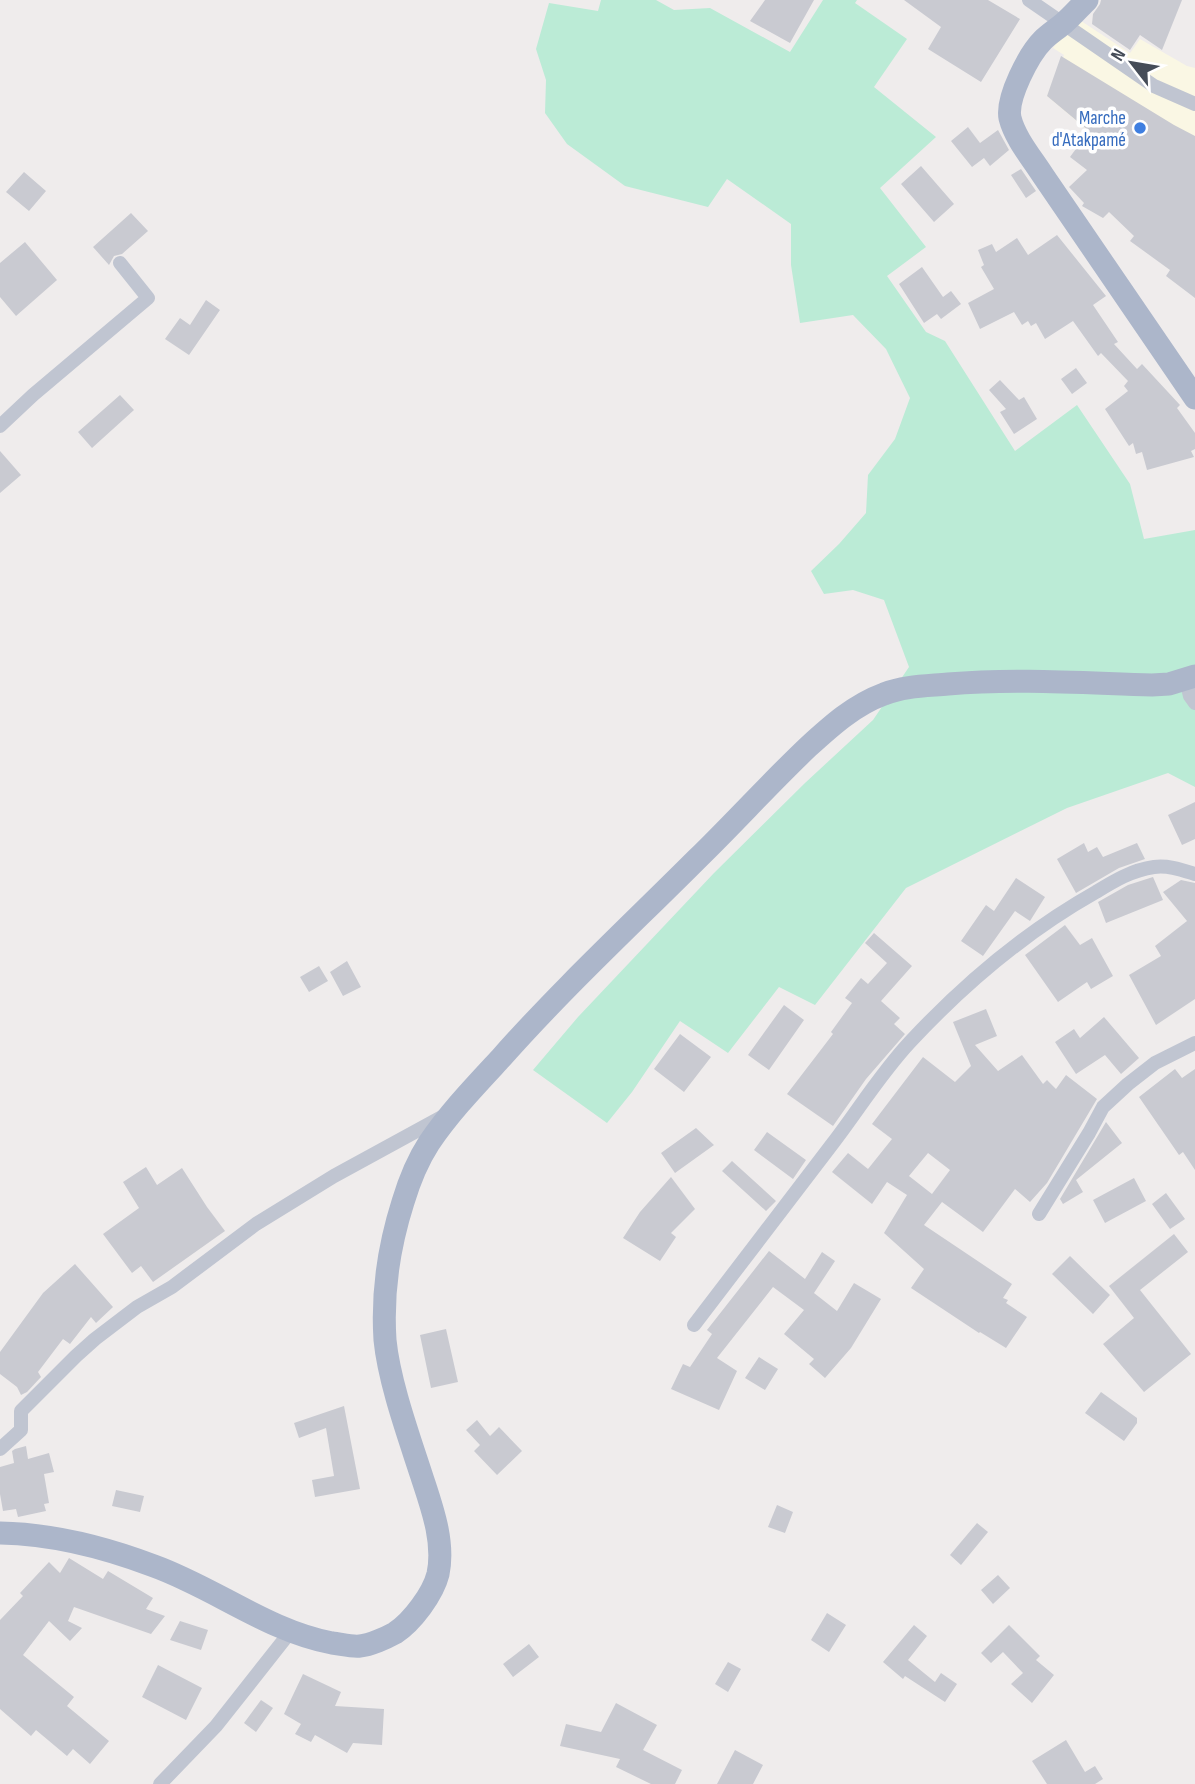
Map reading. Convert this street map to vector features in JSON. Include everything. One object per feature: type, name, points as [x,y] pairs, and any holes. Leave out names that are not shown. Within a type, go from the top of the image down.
[{"type":"main road","points":[[1087,0],[1061,13],[1023,70],[1011,98],[1010,118],[1042,174],[1195,398]]},
{"type":"main road","points":[[0,1533],[69,1540],[156,1566],[291,1631],[326,1641],[360,1646],[398,1631],[419,1610],[438,1576],[439,1540],[433,1509],[399,1401],[386,1343],[385,1288],[391,1248],[403,1202],[427,1146],[453,1112],[544,1011],[787,767],[830,727],[867,701],[907,687],[971,682],[1152,685],[1191,678]]},
{"type":"street","points":[[1029,0],[1061,13],[1112,58],[1154,86],[1195,104]]},
{"type":"street","points":[[0,426],[148,298],[120,263]]},
{"type":"street","points":[[1191,678],[1190,696],[1195,703]]},
{"type":"street","points":[[694,1325],[835,1141],[881,1076],[941,1010],[976,978],[1051,918],[1127,874],[1157,866],[1169,866],[1195,874]]},
{"type":"street","points":[[1039,1214],[1103,1107],[1155,1063],[1195,1043]]},
{"type":"street","points":[[0,1449],[21,1430],[21,1411],[76,1356],[127,1315],[172,1287],[256,1224],[334,1176],[453,1112]]},
{"type":"street","points":[[160,1784],[216,1726],[291,1631]]},
{"type":"shaded area","name":"Marche d'Atakpamé","points":[[1075,17],[1130,53],[1140,39],[1195,68],[1195,221],[1047,96],[1064,55],[1053,48]]},
{"type":"green space","points":[[601,0],[656,0],[674,10],[710,8],[790,52],[823,0],[857,0],[855,3],[907,39],[874,87],[936,137],[880,188],[926,247],[887,276],[926,332],[945,341],[1015,451],[1077,405],[1130,484],[1144,539],[1195,530],[1195,787],[1168,773],[1067,808],[906,888],[815,1005],[779,987],[728,1053],[680,1021],[632,1092],[607,1123],[533,1070],[578,1017],[714,873],[873,720],[909,667],[884,600],[853,590],[824,594],[811,571],[866,513],[868,475],[895,439],[910,398],[886,349],[853,315],[800,323],[791,265],[791,224],[727,179],[708,207],[625,186],[567,144],[545,113],[546,80],[536,49],[549,3],[598,11]]},
{"type":"building","points":[[765,0],[814,0],[790,43],[750,21]]},
{"type":"building","points":[[904,0],[988,0],[1020,19],[981,82],[928,49],[941,27]]},
{"type":"building","points":[[1101,0],[1182,0],[1162,50],[1140,35],[1130,50],[1092,24],[1093,14]]},
{"type":"building","points":[[1061,56],[1195,136],[1195,298],[1166,276],[1170,270],[1130,241],[1134,236],[1109,212],[1103,218],[1082,206],[1084,203],[1069,187],[1087,170],[1070,157],[1089,131],[1047,96]]},
{"type":"building","points":[[968,127],[980,143],[998,130],[1009,150],[990,166],[984,158],[972,167],[951,141]]},
{"type":"building","points":[[921,166],[954,204],[934,222],[901,184]]},
{"type":"building","points":[[1021,169],[1036,191],[1026,198],[1011,175]]},
{"type":"building","points":[[24,172],[46,191],[29,211],[6,192]]},
{"type":"building","points":[[131,213],[148,231],[122,254],[114,256],[109,265],[93,247]]},
{"type":"building","points":[[1057,235],[1106,296],[1093,305],[1118,342],[1114,344],[1137,369],[1142,364],[1180,405],[1177,408],[1195,433],[1195,449],[1191,451],[1194,457],[1147,470],[1142,452],[1136,454],[1133,443],[1129,446],[1105,409],[1128,391],[1124,386],[1128,381],[1101,353],[1098,356],[1073,321],[1045,339],[1036,323],[1031,326],[1028,321],[1022,325],[1014,312],[980,329],[968,303],[994,289],[981,267],[984,265],[978,250],[992,244],[996,252],[1017,238],[1028,255]]},
{"type":"building","points":[[25,242],[57,280],[16,316],[0,297],[0,263]]},
{"type":"building","points":[[922,267],[943,297],[951,291],[961,304],[941,319],[937,314],[924,323],[899,284]]},
{"type":"building","points":[[206,300],[220,310],[189,355],[165,339],[180,318],[190,325]]},
{"type":"building","points":[[1076,368],[1087,383],[1072,394],[1061,379]]},
{"type":"building","points":[[1000,380],[1019,400],[1024,397],[1037,419],[1014,434],[1000,412],[1006,409],[989,390]]},
{"type":"building","points":[[120,395],[134,410],[92,448],[78,432]]},
{"type":"building","points":[[0,451],[21,475],[0,493]]},
{"type":"building","points":[[1195,802],[1195,839],[1182,845],[1168,815]]},
{"type":"building","points":[[1084,843],[1088,852],[1097,847],[1103,857],[1137,843],[1145,859],[1119,868],[1076,893],[1057,859]]},
{"type":"building","points":[[1153,877],[1163,900],[1106,923],[1098,902],[1128,885]]},
{"type":"building","points":[[1016,878],[1045,897],[1030,921],[1015,911],[983,956],[961,941],[986,905],[994,911]]},
{"type":"building","points":[[1181,880],[1195,883],[1195,999],[1156,1025],[1129,975],[1161,956],[1155,946],[1187,921],[1163,892]]},
{"type":"building","points":[[1065,925],[1080,945],[1092,938],[1113,976],[1091,989],[1087,982],[1058,1002],[1025,955]]},
{"type":"building","points":[[874,933],[912,966],[881,1001],[900,1018],[894,1024],[905,1034],[866,1079],[833,1126],[787,1094],[833,1034],[831,1032],[852,1003],[845,998],[861,978],[868,984],[887,963],[865,943]]},
{"type":"building","points":[[347,961],[361,987],[343,996],[330,972]]},
{"type":"building","points":[[319,966],[328,981],[309,992],[300,977]]},
{"type":"building","points":[[784,1005],[804,1020],[769,1070],[748,1055]]},
{"type":"building","points":[[986,1009],[997,1036],[975,1045],[998,1071],[1022,1055],[1043,1084],[1047,1080],[1056,1089],[1066,1075],[1097,1099],[1047,1183],[1030,1202],[1015,1189],[983,1232],[942,1202],[924,1225],[1012,1284],[1003,1298],[1027,1317],[1006,1348],[911,1288],[924,1269],[884,1233],[907,1195],[887,1182],[872,1204],[832,1172],[848,1153],[868,1169],[892,1139],[872,1124],[923,1057],[955,1082],[971,1066],[953,1022]],"holes":[[[928,1153],[950,1170],[932,1194],[909,1176]]]},
{"type":"building","points":[[1104,1017],[1139,1058],[1121,1074],[1105,1055],[1076,1074],[1055,1042],[1074,1029],[1080,1038]]},
{"type":"building","points":[[680,1034],[711,1057],[684,1092],[654,1069]]},
{"type":"building","points":[[1175,1069],[1182,1078],[1195,1069],[1195,1170],[1183,1152],[1179,1155],[1139,1097]]},
{"type":"building","points":[[1106,1122],[1122,1143],[1076,1180],[1083,1192],[1063,1204],[1060,1199]]},
{"type":"building","points":[[696,1128],[714,1145],[675,1173],[661,1153]]},
{"type":"building","points":[[767,1132],[806,1160],[793,1179],[754,1150]]},
{"type":"building","points":[[732,1161],[776,1201],[766,1211],[722,1171]]},
{"type":"building","points":[[146,1167],[157,1185],[182,1168],[225,1231],[153,1282],[141,1266],[132,1273],[103,1234],[139,1208],[123,1182]]},
{"type":"building","points":[[671,1177],[695,1209],[671,1233],[676,1237],[660,1261],[623,1238],[640,1212]]},
{"type":"building","points":[[1134,1178],[1146,1201],[1105,1223],[1093,1200]]},
{"type":"building","points":[[1166,1193],[1185,1219],[1170,1229],[1152,1204]]},
{"type":"building","points":[[1174,1234],[1188,1252],[1140,1290],[1191,1354],[1144,1392],[1103,1344],[1134,1318],[1109,1286]]},
{"type":"building","points":[[769,1251],[805,1279],[822,1252],[835,1261],[814,1293],[837,1311],[854,1283],[881,1299],[851,1348],[825,1378],[809,1364],[814,1359],[784,1334],[804,1310],[773,1287],[717,1358],[737,1371],[719,1410],[671,1389],[683,1364],[690,1367],[712,1334],[707,1330]]},
{"type":"building","points":[[1070,1256],[1110,1295],[1093,1314],[1052,1274]]},
{"type":"building","points":[[75,1264],[113,1307],[96,1323],[91,1317],[70,1344],[63,1339],[38,1372],[41,1377],[21,1395],[17,1387],[0,1374],[0,1352],[43,1293]]},
{"type":"building","points":[[446,1329],[458,1382],[431,1388],[420,1335]]},
{"type":"building","points":[[759,1357],[778,1369],[765,1390],[745,1378]]},
{"type":"building","points":[[1101,1392],[1137,1418],[1137,1423],[1124,1441],[1085,1413]]},
{"type":"building","points":[[344,1406],[360,1489],[315,1497],[312,1480],[334,1476],[326,1428],[299,1438],[294,1423]]},
{"type":"building","points":[[477,1420],[490,1436],[499,1427],[522,1451],[497,1475],[474,1451],[480,1445],[466,1430]]},
{"type":"building","points":[[26,1446],[28,1459],[49,1453],[54,1472],[44,1474],[49,1503],[44,1504],[46,1511],[18,1517],[16,1509],[3,1511],[0,1467],[14,1463],[12,1451]]},
{"type":"building","points":[[116,1490],[144,1496],[140,1512],[112,1506]]},
{"type":"building","points":[[777,1505],[793,1512],[785,1533],[768,1527]]},
{"type":"building","points":[[977,1523],[988,1532],[961,1565],[950,1555]]},
{"type":"building","points":[[69,1558],[103,1579],[108,1571],[153,1598],[146,1609],[165,1616],[151,1634],[74,1607],[68,1621],[82,1628],[70,1641],[49,1621],[23,1655],[74,1697],[67,1706],[109,1741],[90,1764],[73,1749],[67,1756],[36,1730],[31,1736],[0,1709],[0,1620],[23,1596],[20,1593],[49,1562],[60,1573]]},
{"type":"building","points":[[998,1575],[1010,1588],[993,1604],[981,1590]]},
{"type":"building","points":[[827,1613],[846,1625],[829,1652],[811,1640]]},
{"type":"building","points":[[180,1621],[208,1630],[201,1650],[170,1640]]},
{"type":"building","points":[[914,1625],[927,1636],[908,1660],[935,1682],[941,1673],[957,1684],[945,1702],[905,1676],[903,1679],[883,1662]]},
{"type":"building","points":[[1009,1625],[1040,1656],[1036,1660],[1054,1675],[1032,1703],[1011,1684],[1023,1673],[1003,1652],[991,1663],[981,1653]]},
{"type":"building","points":[[529,1644],[539,1657],[513,1677],[503,1664]]},
{"type":"building","points":[[728,1662],[741,1669],[728,1692],[715,1684]]},
{"type":"building","points":[[158,1665],[202,1688],[186,1720],[142,1697]]},
{"type":"building","points":[[303,1674],[341,1692],[335,1706],[384,1709],[382,1745],[353,1743],[347,1753],[315,1735],[311,1742],[295,1734],[301,1724],[284,1714]]},
{"type":"building","points":[[261,1700],[273,1708],[256,1732],[244,1723]]},
{"type":"building","points":[[616,1703],[657,1725],[643,1750],[682,1770],[675,1784],[651,1784],[616,1767],[620,1759],[560,1746],[566,1724],[601,1732]]},
{"type":"building","points":[[1066,1740],[1085,1772],[1095,1766],[1103,1779],[1095,1784],[1047,1784],[1032,1761]]},
{"type":"building","points":[[735,1750],[763,1765],[753,1784],[717,1784]]},
{"type":"place","name":"Marche d'Atakpamé","points":[[1140,128]]}]
